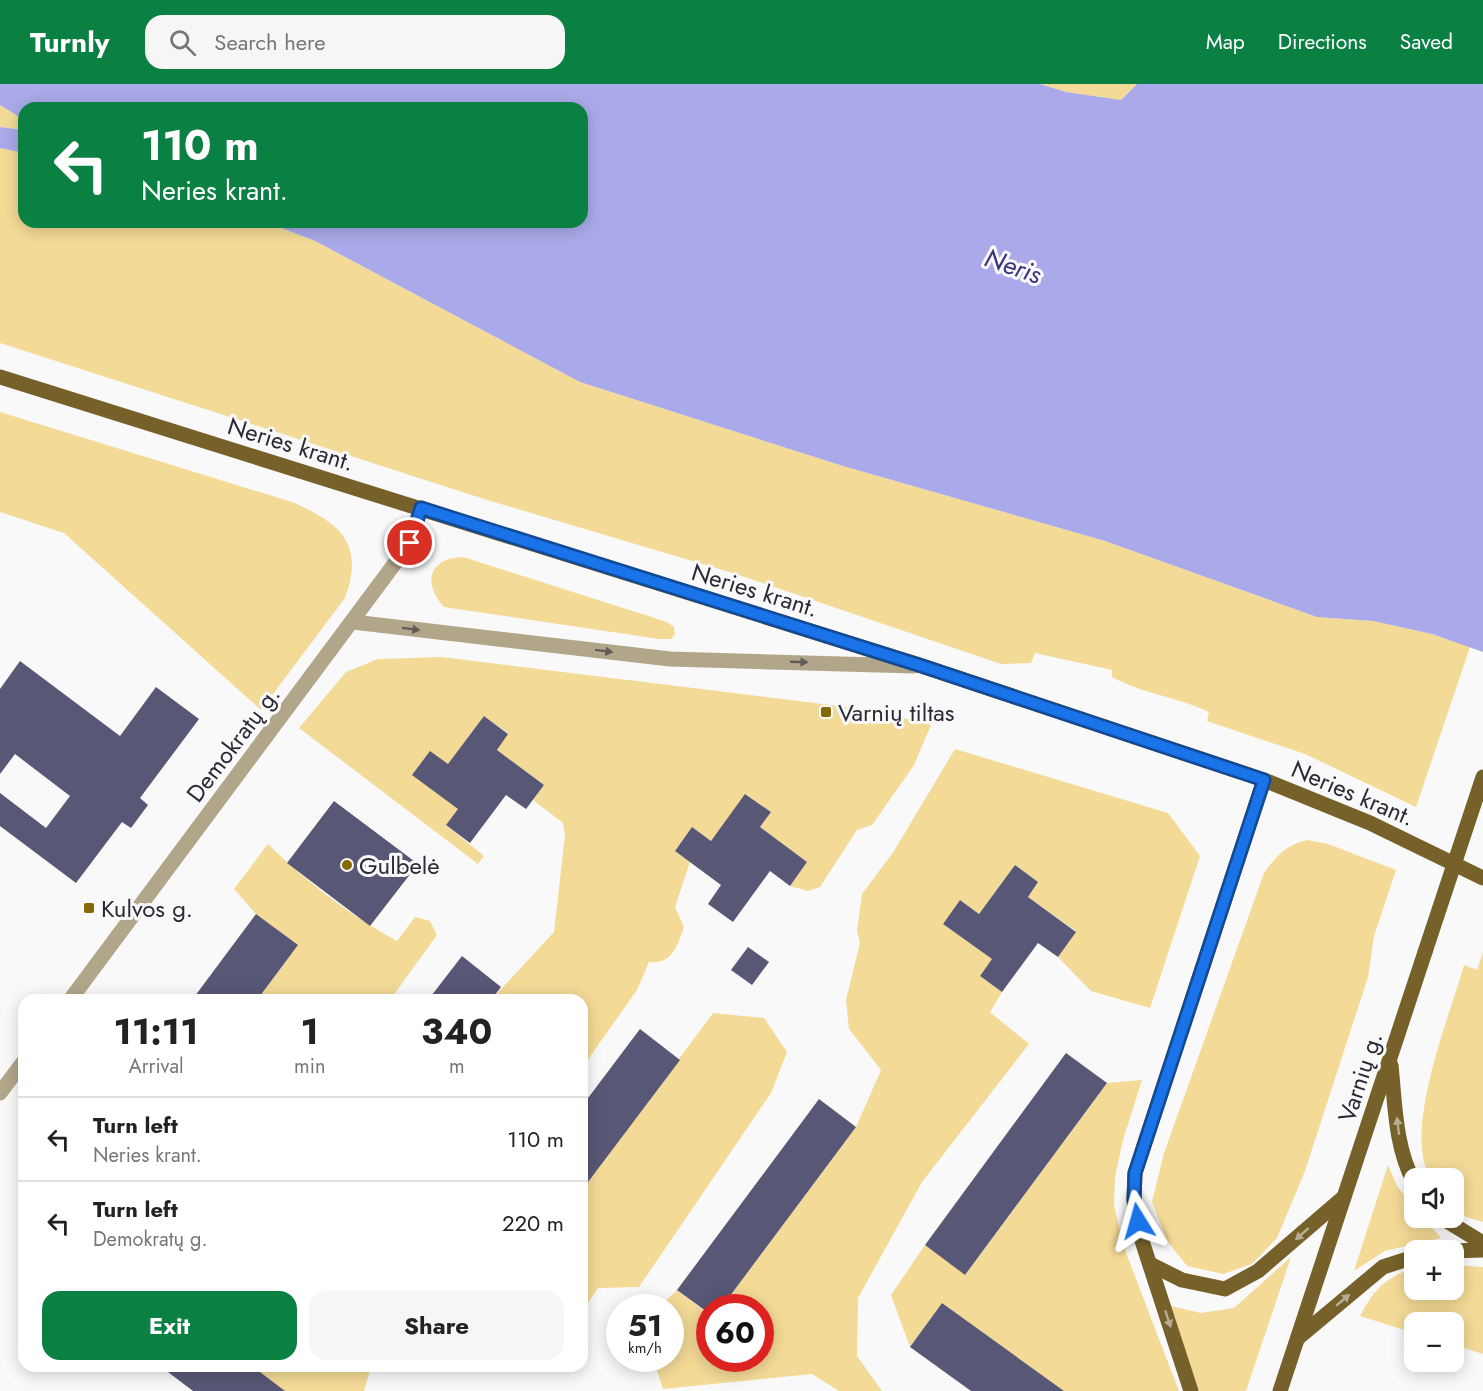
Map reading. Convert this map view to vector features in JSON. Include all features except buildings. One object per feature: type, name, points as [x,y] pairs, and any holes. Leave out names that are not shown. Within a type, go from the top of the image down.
[{"type":"main road","name":"Neries krant.","points":[[0,377],[922,666],[1264,780],[1370,823],[1483,878]]},
{"type":"main road","name":"Varnių g.","points":[[1280,1391],[1483,777]]},
{"type":"main road","points":[[1191,1391],[1150,1264],[1134,1200],[1135,1173],[1264,780]]},
{"type":"main road","points":[[1390,1059],[1400,1138],[1408,1168]]},
{"type":"main road","points":[[1150,1264],[1182,1280],[1225,1289],[1258,1271],[1345,1195]]},
{"type":"main road","points":[[1458,1228],[1483,1243]]},
{"type":"main road","points":[[1464,1251],[1483,1250]]},
{"type":"main road","points":[[1298,1338],[1383,1267],[1404,1260]]},
{"type":"street","name":"Demokratų g.","points":[[74,994],[410,543],[421,508]]},
{"type":"street","points":[[352,622],[670,659],[922,666]]},
{"type":"street","points":[[0,1093],[18,1069]]},
{"type":"shaded area","points":[[1040,84],[1137,84],[1121,100],[1066,92]]},
{"type":"shaded area","points":[[0,105],[18,116],[18,129],[0,127]]},
{"type":"shaded area","points":[[0,148],[18,152],[18,228],[281,228],[315,241],[580,382],[843,466],[1105,541],[1317,617],[1373,621],[1432,634],[1470,647],[1416,807],[1305,754],[1207,721],[1209,712],[1124,683],[1112,677],[1112,670],[1035,653],[1031,663],[1001,664],[736,574],[484,499],[0,343]]},
{"type":"shaded area","points":[[0,412],[292,502],[323,518],[344,537],[350,549],[352,563],[345,598],[261,710],[64,533],[0,512]]},
{"type":"shaded area","points":[[463,557],[667,622],[674,627],[675,634],[671,639],[659,639],[444,607],[433,589],[432,573],[443,562]]},
{"type":"shaded area","points":[[442,657],[871,710],[931,725],[914,765],[872,825],[857,830],[820,887],[808,891],[790,886],[807,862],[760,827],[771,812],[746,794],[711,841],[692,827],[675,851],[690,862],[675,907],[684,927],[679,940],[669,957],[657,962],[649,962],[637,990],[588,1059],[588,994],[497,994],[554,932],[565,835],[563,823],[533,800],[544,785],[497,750],[508,733],[484,716],[448,764],[458,809],[446,825],[484,856],[478,864],[299,728],[346,672],[378,659]]},
{"type":"shaded area","points":[[955,749],[1168,813],[1200,856],[1150,1008],[1091,991],[1058,957],[1076,931],[1028,897],[1038,882],[1015,865],[979,914],[960,900],[943,924],[992,959],[980,976],[1002,992],[990,1012],[1029,1044],[922,1182],[858,1298],[857,1356],[882,1391],[839,1391],[812,1374],[663,1389],[657,1372],[684,1372],[684,1295],[696,1304],[696,1372],[774,1372],[774,1294],[731,1294],[856,1127],[881,1070],[849,1029],[846,1000],[860,943],[857,931],[862,894],[894,851]]},
{"type":"shaded area","points":[[1307,840],[1328,844],[1396,870],[1374,936],[1368,977],[1305,1171],[1277,1238],[1252,1264],[1223,1274],[1187,1266],[1167,1241],[1152,1202],[1164,1153],[1264,873],[1282,852]]},
{"type":"shaded area","points":[[268,844],[329,897],[397,941],[415,917],[430,921],[437,935],[394,994],[261,994],[298,945],[256,914],[234,889]]},
{"type":"shaded area","points":[[1483,952],[1483,1222],[1464,1215],[1464,1168],[1427,1168],[1424,1160],[1422,1135],[1424,1106],[1431,1075],[1464,965],[1477,970]]},
{"type":"shaded area","points":[[713,1013],[764,1018],[787,1052],[771,1093],[639,1287],[598,1288],[588,1303],[588,1182]]},
{"type":"shaded area","points":[[1142,1080],[1123,1140],[1115,1177],[1114,1205],[1123,1245],[1179,1391],[1064,1391],[942,1303],[910,1347],[891,1295],[925,1245],[966,1274],[1107,1083]]},
{"type":"shaded area","points":[[1388,1165],[1397,1186],[1404,1195],[1404,1228],[1432,1228],[1441,1238],[1404,1240],[1404,1247],[1385,1251],[1354,1271]]},
{"type":"shaded area","points":[[1291,1257],[1246,1391],[1199,1391],[1166,1305],[1201,1313],[1234,1308]]},
{"type":"shaded area","points":[[1464,1266],[1483,1267],[1483,1354],[1464,1348],[1464,1312],[1404,1312],[1404,1330],[1360,1316],[1376,1291],[1404,1272],[1404,1300],[1464,1300]]},
{"type":"shaded area","points":[[259,1372],[370,1372],[364,1391],[285,1391]]},
{"type":"water","name":"Neris","points":[[0,84],[1040,84],[1066,92],[1121,100],[1137,84],[1483,84],[1483,652],[1432,634],[1373,621],[1317,617],[1105,541],[843,466],[580,382],[315,241],[281,228],[588,228],[588,102],[18,102],[18,116],[0,105]]},
{"type":"water","points":[[0,127],[18,129],[18,152],[0,148]]},
{"type":"place","name":"Varnių tiltas","points":[[826,712]]},
{"type":"place","name":"Gulbelė","points":[[347,865]]},
{"type":"place","name":"Kulvos g.","points":[[89,908]]},
{"type":"route","points":[[410,543],[421,508],[922,666],[1264,780],[1144,1141],[1135,1173],[1134,1200],[1138,1221]]}]
